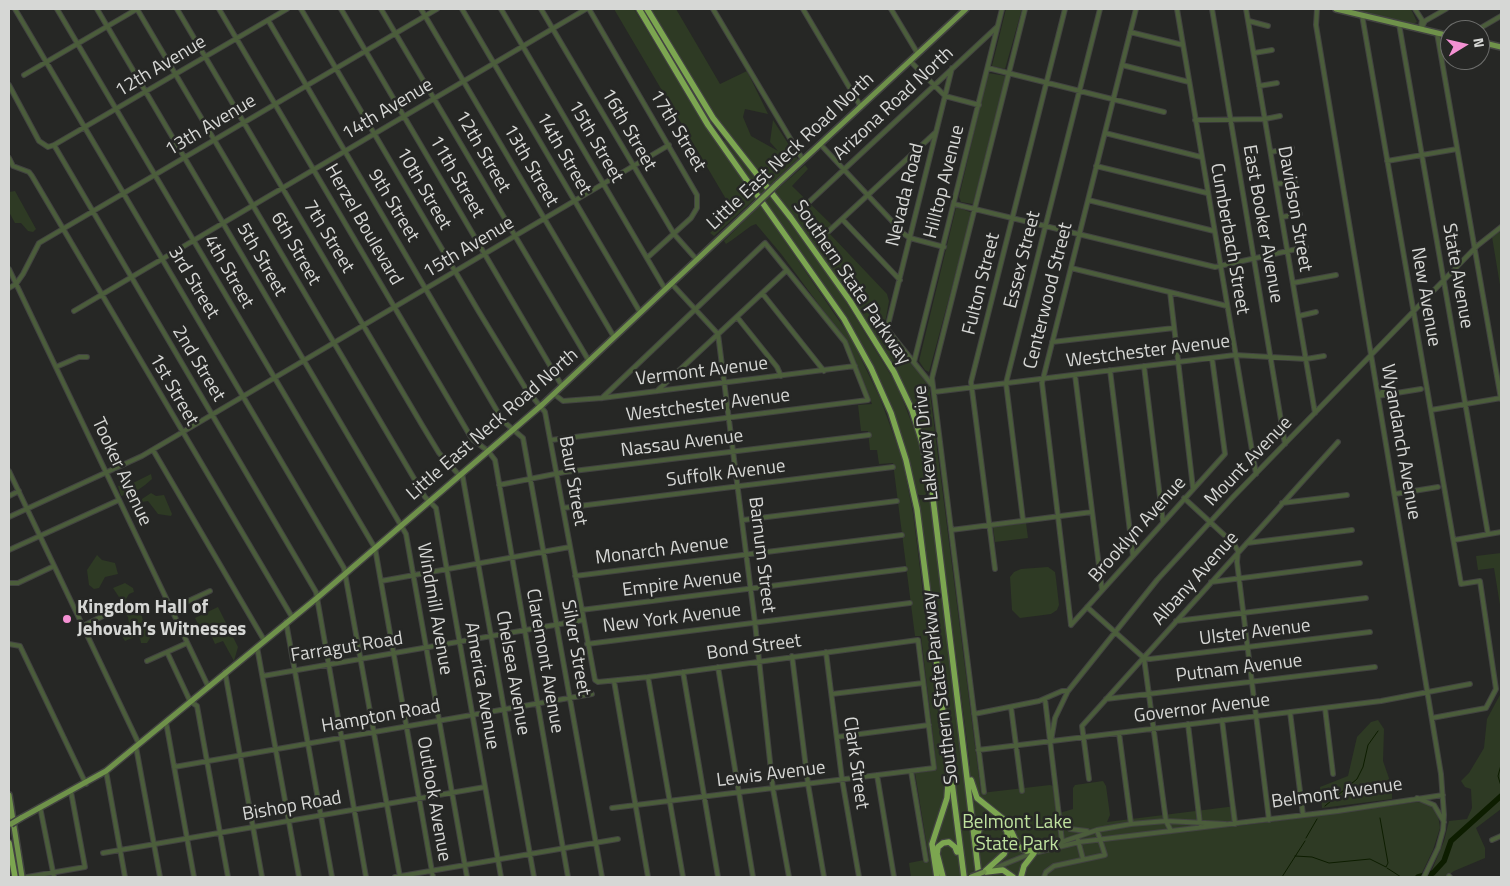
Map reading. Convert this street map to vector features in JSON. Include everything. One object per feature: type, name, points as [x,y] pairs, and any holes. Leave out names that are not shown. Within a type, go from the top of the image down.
[{"type":"highway","name":"Southern State Parkway","points":[[639,9],[708,125],[844,319],[867,360],[884,398],[906,460],[917,509],[964,877]]},
{"type":"highway","name":"Southern State Parkway","points":[[647,9],[713,118],[786,212],[840,287],[886,358],[909,402],[920,434],[930,474],[980,876]]},
{"type":"highway","points":[[965,759],[974,791],[980,802],[1007,822],[1020,848],[1026,851],[1040,849]]},
{"type":"highway","points":[[938,877],[932,844],[948,794],[949,761]]},
{"type":"highway","points":[[976,849],[978,832],[983,824],[995,821],[1006,828],[1008,836],[1005,852],[998,862],[980,876]]},
{"type":"highway","points":[[938,877],[937,854],[940,844],[947,842],[953,844],[962,862]]},
{"type":"highway","points":[[9,843],[15,877]]},
{"type":"highway","points":[[1021,877],[1024,866],[1034,853]]},
{"type":"highway","points":[[980,876],[1003,870],[1013,877]]},
{"type":"main road","name":"Little East Neck Road North","points":[[9,826],[106,771],[317,598],[554,394],[966,9]]},
{"type":"main road","points":[[1336,9],[1440,34]]},
{"type":"main road","points":[[9,795],[22,877]]},
{"type":"main road","name":"Belmont Avenue","points":[[971,877],[980,876]]},
{"type":"street","name":"3rd Street","points":[[15,9],[346,573],[398,877]]},
{"type":"street","name":"4th Street","points":[[57,9],[375,548]]},
{"type":"street","name":"5th Street","points":[[97,9],[402,524]]},
{"type":"street","points":[[24,75],[137,9]]},
{"type":"street","name":"6th Street","points":[[137,9],[425,497],[430,501]]},
{"type":"street","name":"7th Street","points":[[177,9],[439,453],[461,474]]},
{"type":"street","name":"Herzel Boulevard","points":[[219,9],[472,438],[488,451]]},
{"type":"street","name":"12th Avenue","points":[[9,85],[39,141],[48,147],[86,128],[287,9]]},
{"type":"street","name":"10th Street","points":[[301,9],[455,272],[526,389],[540,406]]},
{"type":"street","name":"11th Street","points":[[341,9],[562,386]]},
{"type":"street","name":"12th Street","points":[[381,9],[588,361]]},
{"type":"street","name":"13th Street","points":[[422,9],[614,337]]},
{"type":"street","name":"13th Avenue","points":[[16,284],[39,243],[437,9]]},
{"type":"street","name":"14th Street","points":[[462,9],[640,312]]},
{"type":"street","name":"15th Street","points":[[501,9],[665,289]]},
{"type":"street","name":"16th Street","points":[[541,9],[674,234],[696,260]]},
{"type":"street","name":"14th Avenue","points":[[74,311],[588,9]]},
{"type":"street","name":"17th Street","points":[[588,9],[696,189],[698,199],[695,213],[646,258]]},
{"type":"street","points":[[713,9],[803,160]]},
{"type":"street","points":[[803,9],[861,107]]},
{"type":"street","points":[[891,9],[918,54]]},
{"type":"street","name":"Hilltop Avenue","points":[[914,362],[1002,9]]},
{"type":"street","name":"Lakeway Drive","points":[[984,792],[932,378],[1025,9]]},
{"type":"street","name":"Fulton Street","points":[[995,569],[971,387],[1065,9]]},
{"type":"street","name":"Essex Street","points":[[1023,520],[1006,383],[1100,9]]},
{"type":"street","name":"Centerwood Street","points":[[1071,625],[1042,379],[1136,9]]},
{"type":"street","name":"Cumberbach Street","points":[[1177,9],[1256,474]]},
{"type":"street","name":"East Booker Avenue","points":[[1212,9],[1285,444]]},
{"type":"street","name":"Davidson Street","points":[[1246,9],[1314,413]]},
{"type":"street","name":"Wyandanch Avenue","points":[[1317,9],[1316,25],[1432,718],[1443,795],[1444,822],[1441,838],[1424,877]]},
{"type":"street","points":[[1415,9],[1422,20],[1421,29]]},
{"type":"street","points":[[1421,29],[1425,21],[1446,9]]},
{"type":"street","name":"New Avenue","points":[[1362,15],[1461,584],[1480,582],[1496,689],[1486,708],[1432,718]]},
{"type":"street","points":[[1490,22],[1501,16]]},
{"type":"street","name":"9th Street","points":[[268,20],[503,421],[513,429]]},
{"type":"street","points":[[1248,21],[1268,26]]},
{"type":"street","name":"State Avenue","points":[[1399,24],[1488,534]]},
{"type":"street","name":"Arizona Road North","points":[[808,202],[998,26]]},
{"type":"street","points":[[1130,32],[1182,45]]},
{"type":"street","points":[[1431,410],[1501,399],[1437,33]]},
{"type":"street","points":[[1254,53],[1272,50]]},
{"type":"street","points":[[910,61],[945,96],[979,105]]},
{"type":"street","points":[[1122,65],[1189,82]]},
{"type":"street","name":"Nevada Road","points":[[914,362],[887,329],[952,68]]},
{"type":"street","points":[[988,68],[1164,112]]},
{"type":"street","points":[[1259,86],[1277,83]]},
{"type":"street","points":[[1195,120],[1265,119],[1280,116]]},
{"type":"street","points":[[829,231],[936,132]]},
{"type":"street","points":[[1105,133],[1201,156]]},
{"type":"street","name":"2nd Street","points":[[54,145],[316,592],[340,738],[366,877]]},
{"type":"street","name":"15th Avenue","points":[[9,518],[153,450],[669,145]]},
{"type":"street","points":[[821,145],[910,238],[944,247]]},
{"type":"street","points":[[1271,152],[1292,148]]},
{"type":"street","points":[[1387,161],[1457,149]]},
{"type":"street","name":"1st Street","points":[[9,158],[13,166],[29,172],[32,176],[292,617]]},
{"type":"street","points":[[1096,166],[1207,193]]},
{"type":"street","points":[[1276,184],[1295,182]]},
{"type":"street","points":[[1088,200],[1214,231]]},
{"type":"street","points":[[954,204],[1220,267],[1306,247]]},
{"type":"street","points":[[1282,217],[1300,214]]},
{"type":"street","points":[[842,219],[900,280]]},
{"type":"street","name":"Mount Avenue","points":[[1051,741],[1055,718],[1068,691],[1145,594],[1209,522],[1314,413],[1474,250],[1501,227]]},
{"type":"street","points":[[602,398],[765,243],[845,342],[855,366]]},
{"type":"street","points":[[1071,268],[1227,306]]},
{"type":"street","name":"Tooker Avenue","points":[[9,269],[208,686]]},
{"type":"street","points":[[657,391],[786,270]]},
{"type":"street","points":[[1293,283],[1336,275]]},
{"type":"street","points":[[9,288],[16,284]]},
{"type":"street","points":[[671,284],[718,334]]},
{"type":"street","points":[[1170,292],[1193,488]]},
{"type":"street","points":[[762,293],[824,371]]},
{"type":"street","points":[[1298,316],[1316,312]]},
{"type":"street","points":[[737,317],[777,367],[781,376]]},
{"type":"street","points":[[1052,342],[1174,328]]},
{"type":"street","name":"Barnum Street","points":[[718,334],[756,623],[774,788],[789,877]]},
{"type":"street","name":"Westchester Avenue","points":[[934,392],[1235,355],[1306,359],[1324,356]]},
{"type":"street","points":[[56,367],[79,356],[87,357]]},
{"type":"street","name":"Brooklyn Avenue","points":[[1071,625],[1225,454],[1212,358]]},
{"type":"street","points":[[914,362],[933,385]]},
{"type":"street","name":"Westchester Avenue","points":[[551,440],[868,400],[855,366]]},
{"type":"street","name":"Vermont Avenue","points":[[554,394],[563,401],[602,398],[855,366]]},
{"type":"street","points":[[1144,366],[1163,522]]},
{"type":"street","points":[[1110,370],[1132,556]]},
{"type":"street","points":[[1075,375],[1102,590]]},
{"type":"street","points":[[1378,396],[1396,379]]},
{"type":"street","points":[[1378,396],[1421,389]]},
{"type":"street","name":"Baur Street","points":[[540,406],[545,412],[551,440],[595,680]]},
{"type":"street","name":"Silver Street","points":[[513,429],[523,438],[532,480],[602,877]]},
{"type":"street","name":"Nassau Avenue","points":[[500,485],[557,474],[868,435]]},
{"type":"street","name":"Albany Avenue","points":[[1084,737],[1082,726],[1338,442]]},
{"type":"street","points":[[153,450],[264,640]]},
{"type":"street","name":"Claremont Avenue","points":[[488,451],[495,460],[500,485],[568,877]]},
{"type":"street","name":"Suffolk Avenue","points":[[563,508],[893,467]]},
{"type":"street","points":[[9,471],[138,746],[160,877]]},
{"type":"street","name":"Chelsea Avenue","points":[[461,474],[479,564],[534,877]]},
{"type":"street","points":[[1395,494],[1438,487]]},
{"type":"street","points":[[9,496],[19,491]]},
{"type":"street","points":[[1282,503],[1347,495]]},
{"type":"street","points":[[1184,498],[1234,544],[1238,552],[1269,820]]},
{"type":"street","points":[[9,550],[119,500]]},
{"type":"street","name":"America Avenue","points":[[430,501],[436,508],[501,877]]},
{"type":"street","points":[[743,520],[898,501]]},
{"type":"street","points":[[951,530],[1092,512]]},
{"type":"street","name":"Windmill Avenue","points":[[402,524],[406,534],[414,576],[467,877]]},
{"type":"street","points":[[1247,543],[1352,530]]},
{"type":"street","points":[[1454,540],[1501,532]]},
{"type":"street","name":"Monarch Avenue","points":[[575,576],[902,535]]},
{"type":"street","name":"Outlook Avenue","points":[[375,548],[433,877]]},
{"type":"street","points":[[381,581],[570,548]]},
{"type":"street","points":[[1211,582],[1360,564]]},
{"type":"street","points":[[9,583],[18,583],[54,566]]},
{"type":"street","name":"Empire Avenue","points":[[581,610],[905,569]]},
{"type":"street","points":[[171,609],[210,590]]},
{"type":"street","points":[[1176,621],[1366,598]]},
{"type":"street","name":"New York Avenue","points":[[587,644],[910,603]]},
{"type":"street","points":[[1086,608],[1144,658],[1166,820],[1171,830]]},
{"type":"street","points":[[83,626],[111,612]]},
{"type":"street","name":"Farragut Road","points":[[262,676],[426,649],[583,620]]},
{"type":"street","points":[[286,622],[332,877]]},
{"type":"street","name":"Ulster Avenue","points":[[1144,658],[1150,659],[1248,648],[1370,632]]},
{"type":"street","name":"Bond Street","points":[[595,680],[598,682],[648,677],[918,640],[923,683]]},
{"type":"street","points":[[147,661],[187,643]]},
{"type":"street","points":[[9,644],[20,646],[86,784]]},
{"type":"street","points":[[257,647],[299,877]]},
{"type":"street","points":[[167,652],[190,701],[198,706],[228,877]]},
{"type":"street","name":"Clark Street","points":[[826,652],[842,780],[859,877]]},
{"type":"street","points":[[792,656],[808,784],[824,877]]},
{"type":"street","points":[[718,667],[754,877]]},
{"type":"street","name":"Putnam Avenue","points":[[1106,699],[1374,667]]},
{"type":"street","points":[[225,672],[262,877]]},
{"type":"street","points":[[683,672],[718,877]]},
{"type":"street","points":[[648,677],[683,877]]},
{"type":"street","points":[[614,681],[648,877]]},
{"type":"street","points":[[832,694],[923,683],[929,725],[837,737]]},
{"type":"street","name":"Governor Avenue","points":[[978,750],[1381,701],[1470,684]]},
{"type":"street","points":[[974,714],[1045,699],[1062,691],[1068,691]]},
{"type":"street","name":"Hampton Road","points":[[174,767],[592,694]]},
{"type":"street","points":[[1045,699],[1063,843]]},
{"type":"street","points":[[1011,707],[1022,791]]},
{"type":"street","points":[[1325,708],[1333,774]]},
{"type":"street","points":[[1290,712],[1303,815]]},
{"type":"street","points":[[1222,720],[1235,824]]},
{"type":"street","points":[[166,722],[194,877]]},
{"type":"street","points":[[1188,724],[1201,828]]},
{"type":"street","name":"Lewis Avenue","points":[[612,808],[934,768],[929,725]]},
{"type":"street","points":[[1119,733],[1131,824]]},
{"type":"street","points":[[1084,737],[1090,779]]},
{"type":"street","points":[[106,771],[125,877]]},
{"type":"street","points":[[911,771],[926,860]]},
{"type":"street","points":[[877,775],[894,877]]},
{"type":"street","name":"Bishop Road","points":[[104,853],[485,787]]},
{"type":"street","points":[[27,877],[53,875],[85,867],[71,792]]},
{"type":"street","name":"Belmont Avenue","points":[[1034,853],[1040,849],[1063,843],[1269,820],[1443,795]]},
{"type":"street","points":[[1415,798],[1434,805],[1444,822]]},
{"type":"street","points":[[40,807],[53,875]]},
{"type":"street","points":[[1060,816],[1070,829],[1091,831]]},
{"type":"street","name":"Belmont Avenue","points":[[980,876],[1091,831],[1166,820],[1235,824]]},
{"type":"street","points":[[1044,877],[1049,868],[1054,866],[1105,855],[1102,839],[1097,830]]},
{"type":"street","points":[[1077,836],[1083,860]]},
{"type":"street","points":[[1492,840],[1501,836]]},
{"type":"street","points":[[398,877],[618,839]]},
{"type":"green space","points":[[614,9],[634,9],[699,116],[756,198],[714,236],[710,233],[733,211]]},
{"type":"green space","points":[[651,9],[676,9],[720,84],[747,71],[768,114],[745,109],[743,117],[751,136],[778,151],[770,142],[773,120],[798,159],[770,185],[720,124]]},
{"type":"green space","points":[[1006,9],[1022,9],[1005,69],[992,66]]},
{"type":"green space","points":[[1344,9],[1411,9],[1417,22],[1413,24]]},
{"type":"green space","points":[[988,73],[1006,76],[973,204],[961,202],[959,197]]},
{"type":"green space","points":[[725,140],[765,190],[760,195],[722,142]]},
{"type":"green space","name":"Belmont Lake State Park","points":[[805,165],[808,169],[792,186],[835,228],[829,233],[887,294],[889,301],[884,329],[929,385],[981,793],[1050,785],[1053,786],[1056,814],[1073,809],[1073,788],[1075,785],[1103,781],[1106,786],[1110,815],[1107,822],[1236,806],[1239,826],[1417,802],[1426,803],[1433,807],[1438,814],[1440,828],[1433,850],[1420,877],[911,877],[909,863],[929,859],[915,773],[937,770],[921,636],[915,636],[893,463],[879,464],[877,450],[870,450],[868,431],[861,431],[858,405],[872,404],[848,344],[782,255],[756,224],[726,244],[724,241],[760,205],[851,338],[880,398],[902,458],[913,513],[945,769],[952,769],[918,500],[930,497],[963,767],[970,766],[936,495],[926,441],[906,389],[887,356],[794,216],[774,192]]},
{"type":"green space","points":[[15,191],[36,229],[33,232],[28,231],[21,223],[15,223],[9,212],[9,192]]},
{"type":"green space","points":[[770,196],[838,289],[897,385],[921,447],[929,490],[925,495],[919,495],[916,492],[903,441],[874,368],[841,309],[764,201]]},
{"type":"green space","points":[[958,207],[972,213],[929,372],[925,370],[919,361],[956,208]]},
{"type":"green space","points":[[1501,230],[1501,291],[1492,237]]},
{"type":"green space","points":[[151,474],[152,479],[145,485],[135,492],[121,496],[118,486],[133,483]]},
{"type":"green space","points":[[151,493],[156,496],[164,495],[172,514],[171,516],[158,514],[148,501],[142,502],[142,499]]},
{"type":"green space","points":[[1026,523],[1028,538],[995,542],[993,527]]},
{"type":"green space","points":[[1501,553],[1501,611],[1494,568],[1478,570],[1476,556]]},
{"type":"green space","points":[[97,555],[102,560],[115,563],[118,574],[105,577],[99,588],[94,589],[89,585],[87,570]]},
{"type":"green space","points":[[1048,567],[1055,572],[1059,605],[1057,610],[1051,614],[1020,618],[1012,610],[1010,577],[1014,572],[1021,569]]},
{"type":"green space","points":[[125,583],[133,588],[134,592],[129,594],[126,599],[128,606],[141,613],[145,628],[152,635],[147,643],[141,643],[140,638],[137,636],[125,641],[122,636],[121,629],[129,624],[128,617],[121,606],[123,603],[113,588]]},
{"type":"green space","points":[[218,607],[238,647],[234,661],[223,641],[215,644],[211,635],[205,638],[195,618]]},
{"type":"green space","points":[[1501,693],[1501,809],[1476,828],[1485,848],[1485,858],[1454,871],[1446,877],[1429,877],[1444,841],[1449,821],[1467,819],[1472,808],[1471,789],[1465,787],[1461,781],[1469,773],[1484,748],[1487,719]]},
{"type":"green space","points":[[1378,720],[1384,729],[1383,761],[1392,787],[1392,799],[1322,808],[1320,787],[1348,776],[1357,737],[1371,722]]},
{"type":"waterway","points":[[1325,806],[1357,779],[1363,767],[1368,745],[1378,731]]},
{"type":"waterway","points":[[1501,765],[1498,776],[1501,786]]},
{"type":"waterway","points":[[1418,877],[1433,873],[1444,861],[1451,841],[1501,796]]},
{"type":"waterway","points":[[1295,856],[1312,857],[1329,863],[1370,859],[1386,867],[1388,863],[1380,818]]},
{"type":"waterway","points":[[1306,838],[1317,819]]},
{"type":"waterway","points":[[1282,877],[1305,841]]},
{"type":"waterway","points":[[1387,868],[1401,877]]},
{"type":"place","name":"Kingdom Hall of Jehovah’s Witnesses","points":[[67,619]]}]
